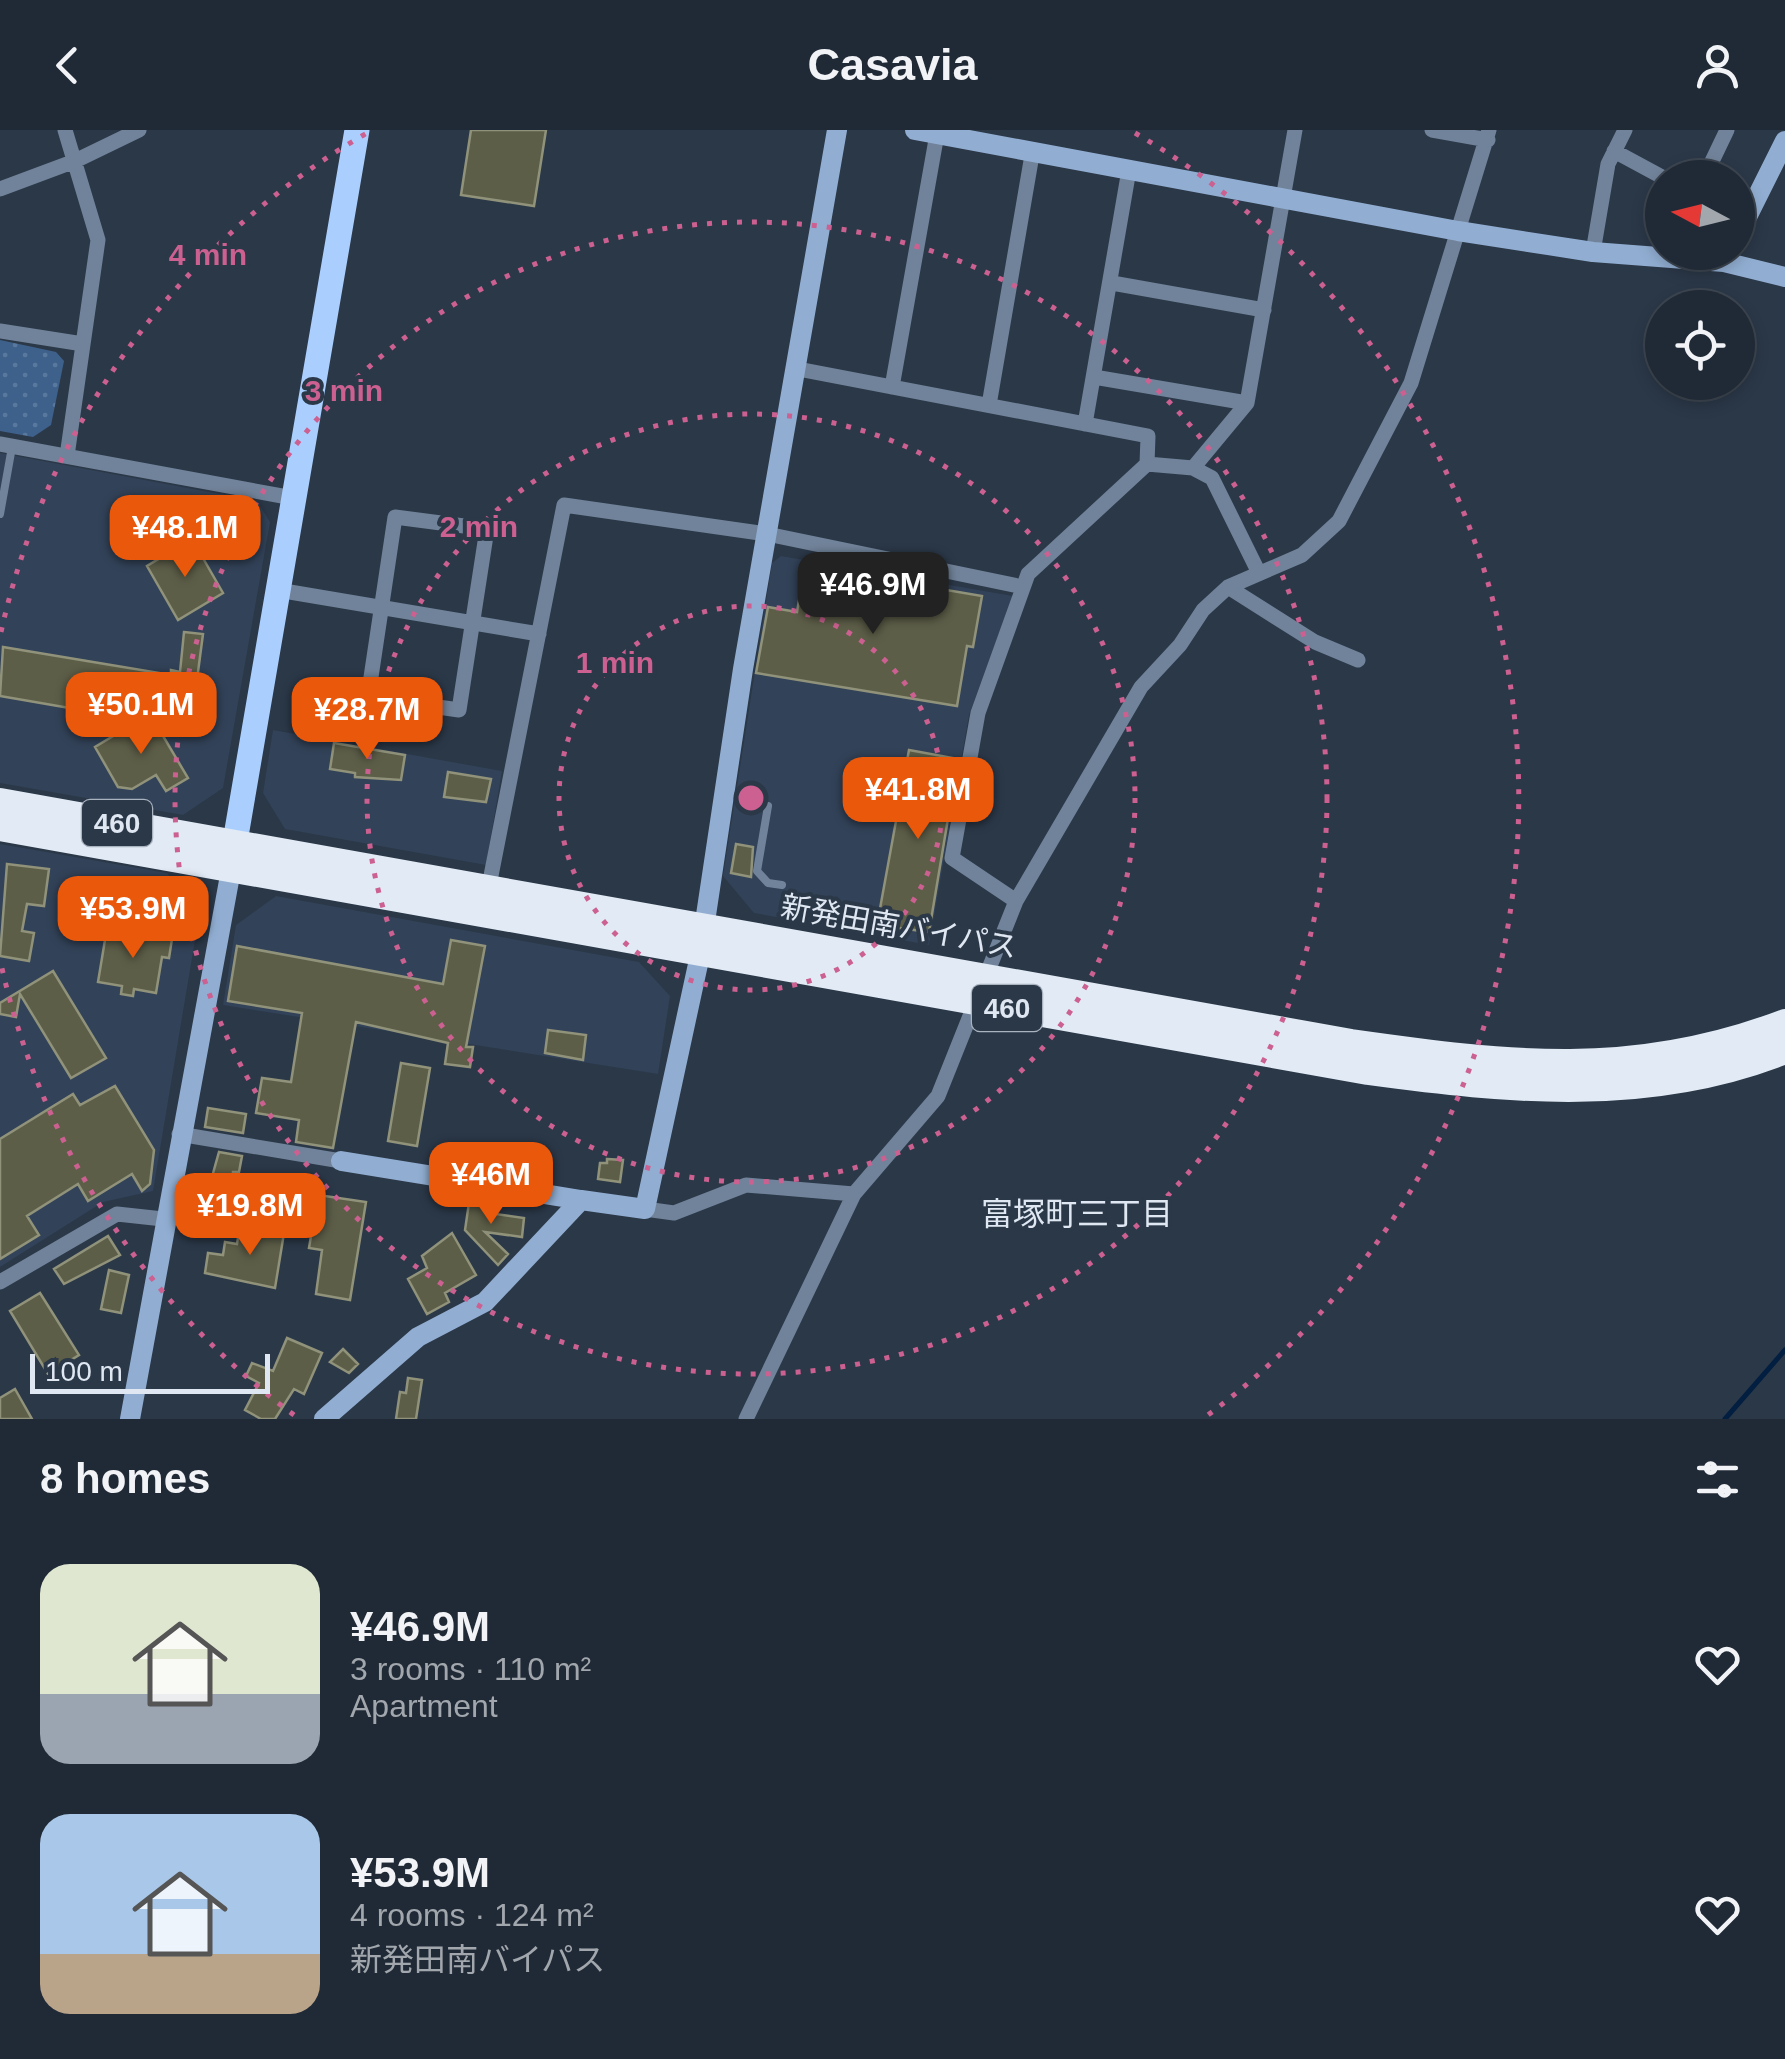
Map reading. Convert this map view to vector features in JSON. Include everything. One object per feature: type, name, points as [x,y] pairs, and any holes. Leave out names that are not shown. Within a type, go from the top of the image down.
[{"type":"highway","name":"新発田南バイパス","points":[[0,802],[232,857],[700,955],[983,989],[1471,1060],[1617,1064],[1680,1054],[1785,1023]]},
{"type":"highway","name":"新発田南バイパス","points":[[0,827],[488,891],[701,924],[1368,1071],[1514,1088],[1604,1089],[1679,1078],[1785,1050]]},
{"type":"main road","points":[[232,857],[358,130]]},
{"type":"street","points":[[65,130],[98,240],[67,456]]},
{"type":"street","points":[[0,189],[76,161],[139,130]]},
{"type":"street","points":[[645,1209],[700,955],[701,924],[837,130]]},
{"type":"street","points":[[915,130],[1458,232],[1593,252],[1645,254]]},
{"type":"street","points":[[1194,468],[1244,412],[1247,403],[1296,130]]},
{"type":"street","points":[[746,1419],[854,1194],[938,1096],[1016,901],[1141,687],[1180,645],[1203,610],[1228,586],[1302,556],[1339,520],[1411,383],[1488,135],[1432,130]]},
{"type":"street","points":[[1593,252],[1614,151],[1625,130]]},
{"type":"street","points":[[1713,160],[1727,130]]},
{"type":"street","points":[[892,387],[937,134]]},
{"type":"street","points":[[1755,203],[1779,169],[1785,142]]},
{"type":"street","points":[[1614,151],[1645,168]]},
{"type":"street","points":[[989,406],[1032,154]]},
{"type":"street","points":[[1085,424],[1112,283],[1128,170]]},
{"type":"street","points":[[1755,267],[1785,277]]},
{"type":"street","points":[[1112,283],[1264,310]]},
{"type":"street","points":[[0,331],[83,344]]},
{"type":"street","points":[[798,369],[1148,436],[1146,464],[1028,574],[978,713],[952,858],[1016,901]]},
{"type":"street","points":[[1094,377],[1247,403]]},
{"type":"street","points":[[6,446],[294,498]]},
{"type":"street","points":[[1146,464],[1194,468],[1212,478],[1258,571]]},
{"type":"street","points":[[488,891],[564,506],[766,534],[1023,586]]},
{"type":"street","points":[[395,517],[487,529],[459,710],[368,697],[381,608],[395,517]]},
{"type":"street","points":[[1228,586],[1315,642],[1358,660]]},
{"type":"street","points":[[278,590],[539,634]]},
{"type":"street","points":[[130,1419],[232,857]]},
{"type":"street","points":[[179,1134],[674,1212],[746,1185],[854,1194]]},
{"type":"street","points":[[324,1419],[418,1336],[485,1302],[581,1200]]},
{"type":"street","points":[[0,1282],[117,1214],[164,1220]]},
{"type":"lane","points":[[0,514],[6,446]]},
{"type":"lane","points":[[768,806],[757,872],[768,882],[782,885]]},
{"type":"shaded area","points":[[0,340],[56,352],[64,361],[51,425],[33,437],[0,431]]},
{"type":"shaded area","points":[[0,453],[257,501],[270,522],[223,788],[183,815],[0,783]]},
{"type":"shaded area","points":[[781,556],[1013,596],[969,715],[929,945],[754,913],[723,876],[772,563]]},
{"type":"shaded area","points":[[273,730],[502,771],[486,865],[285,829],[263,793]]},
{"type":"shaded area","points":[[0,844],[167,873],[199,916],[153,1191],[103,1202],[0,1267]]},
{"type":"shaded area","points":[[276,896],[639,962],[670,996],[658,1074],[223,1005],[236,925]]},
{"type":"building","points":[[471,130],[546,130],[534,206],[461,195]]},
{"type":"building","points":[[192,539],[223,593],[178,620],[147,566]]},
{"type":"building","points":[[805,566],[982,596],[973,647],[967,646],[957,706],[756,673],[768,607],[797,612]]},
{"type":"building","points":[[184,632],[203,634],[193,710],[111,693],[109,704],[89,701],[87,711],[0,696],[3,647],[171,675],[171,670],[180,672]]},
{"type":"building","points":[[150,714],[188,778],[166,791],[156,775],[132,789],[118,787],[95,747]]},
{"type":"building","points":[[334,743],[405,755],[401,780],[355,777],[355,773],[330,769]]},
{"type":"building","points":[[909,750],[958,759],[929,932],[877,925]]},
{"type":"building","points":[[448,772],[491,779],[486,802],[444,797]]},
{"type":"building","points":[[736,844],[753,847],[751,877],[731,873]]},
{"type":"building","points":[[7,864],[49,869],[44,906],[27,904],[22,931],[34,933],[29,961],[0,956]]},
{"type":"building","points":[[107,928],[172,939],[169,958],[162,957],[156,993],[134,989],[133,996],[121,994],[122,986],[98,982]]},
{"type":"building","points":[[451,940],[485,946],[466,1047],[473,1047],[470,1067],[445,1064],[448,1043],[356,1022],[333,1148],[296,1142],[299,1120],[256,1113],[262,1078],[291,1082],[302,1013],[228,1001],[237,946],[443,984]]},
{"type":"building","points":[[53,971],[106,1058],[71,1078],[20,994],[16,1017],[0,1014],[0,1003]]},
{"type":"building","points":[[548,1030],[586,1035],[583,1060],[545,1053]]},
{"type":"building","points":[[401,1063],[430,1068],[417,1146],[388,1141]]},
{"type":"building","points":[[115,1086],[154,1150],[150,1184],[142,1191],[132,1174],[88,1201],[78,1184],[27,1216],[39,1235],[0,1259],[0,1139],[73,1094],[80,1105]]},
{"type":"building","points":[[208,1108],[246,1114],[243,1133],[205,1127]]},
{"type":"building","points":[[219,1152],[242,1156],[239,1172],[233,1172],[229,1209],[200,1205],[203,1184],[210,1184]]},
{"type":"building","points":[[607,1159],[623,1160],[620,1182],[598,1179],[600,1163],[607,1163]]},
{"type":"building","points":[[318,1195],[366,1202],[350,1300],[316,1294],[322,1250],[309,1248]]},
{"type":"building","points":[[470,1196],[489,1199],[488,1213],[524,1218],[522,1237],[485,1232],[508,1254],[498,1265],[465,1230]]},
{"type":"building","points":[[240,1226],[284,1233],[275,1288],[205,1273],[208,1253],[223,1255],[225,1242],[237,1244]]},
{"type":"building","points":[[452,1233],[476,1275],[445,1293],[449,1302],[427,1314],[408,1279],[427,1268],[422,1256]]},
{"type":"building","points":[[108,1236],[120,1255],[64,1284],[54,1269]]},
{"type":"building","points":[[109,1270],[129,1275],[121,1313],[101,1309]]},
{"type":"building","points":[[40,1293],[79,1355],[48,1374],[10,1311]]},
{"type":"building","points":[[287,1338],[322,1353],[304,1394],[294,1389],[275,1419],[261,1419],[245,1410],[259,1383],[246,1376],[252,1363],[273,1371]]},
{"type":"building","points":[[343,1349],[358,1364],[349,1373],[330,1362]]},
{"type":"building","points":[[408,1378],[422,1380],[416,1419],[396,1419],[400,1392],[406,1393]]},
{"type":"building","points":[[15,1389],[32,1419],[0,1419],[0,1398]]},
{"type":"waterway","points":[[1725,1419],[1785,1350]]},
{"type":"district","name":"富塚町三丁目","points":[[1077,1214]]}]
